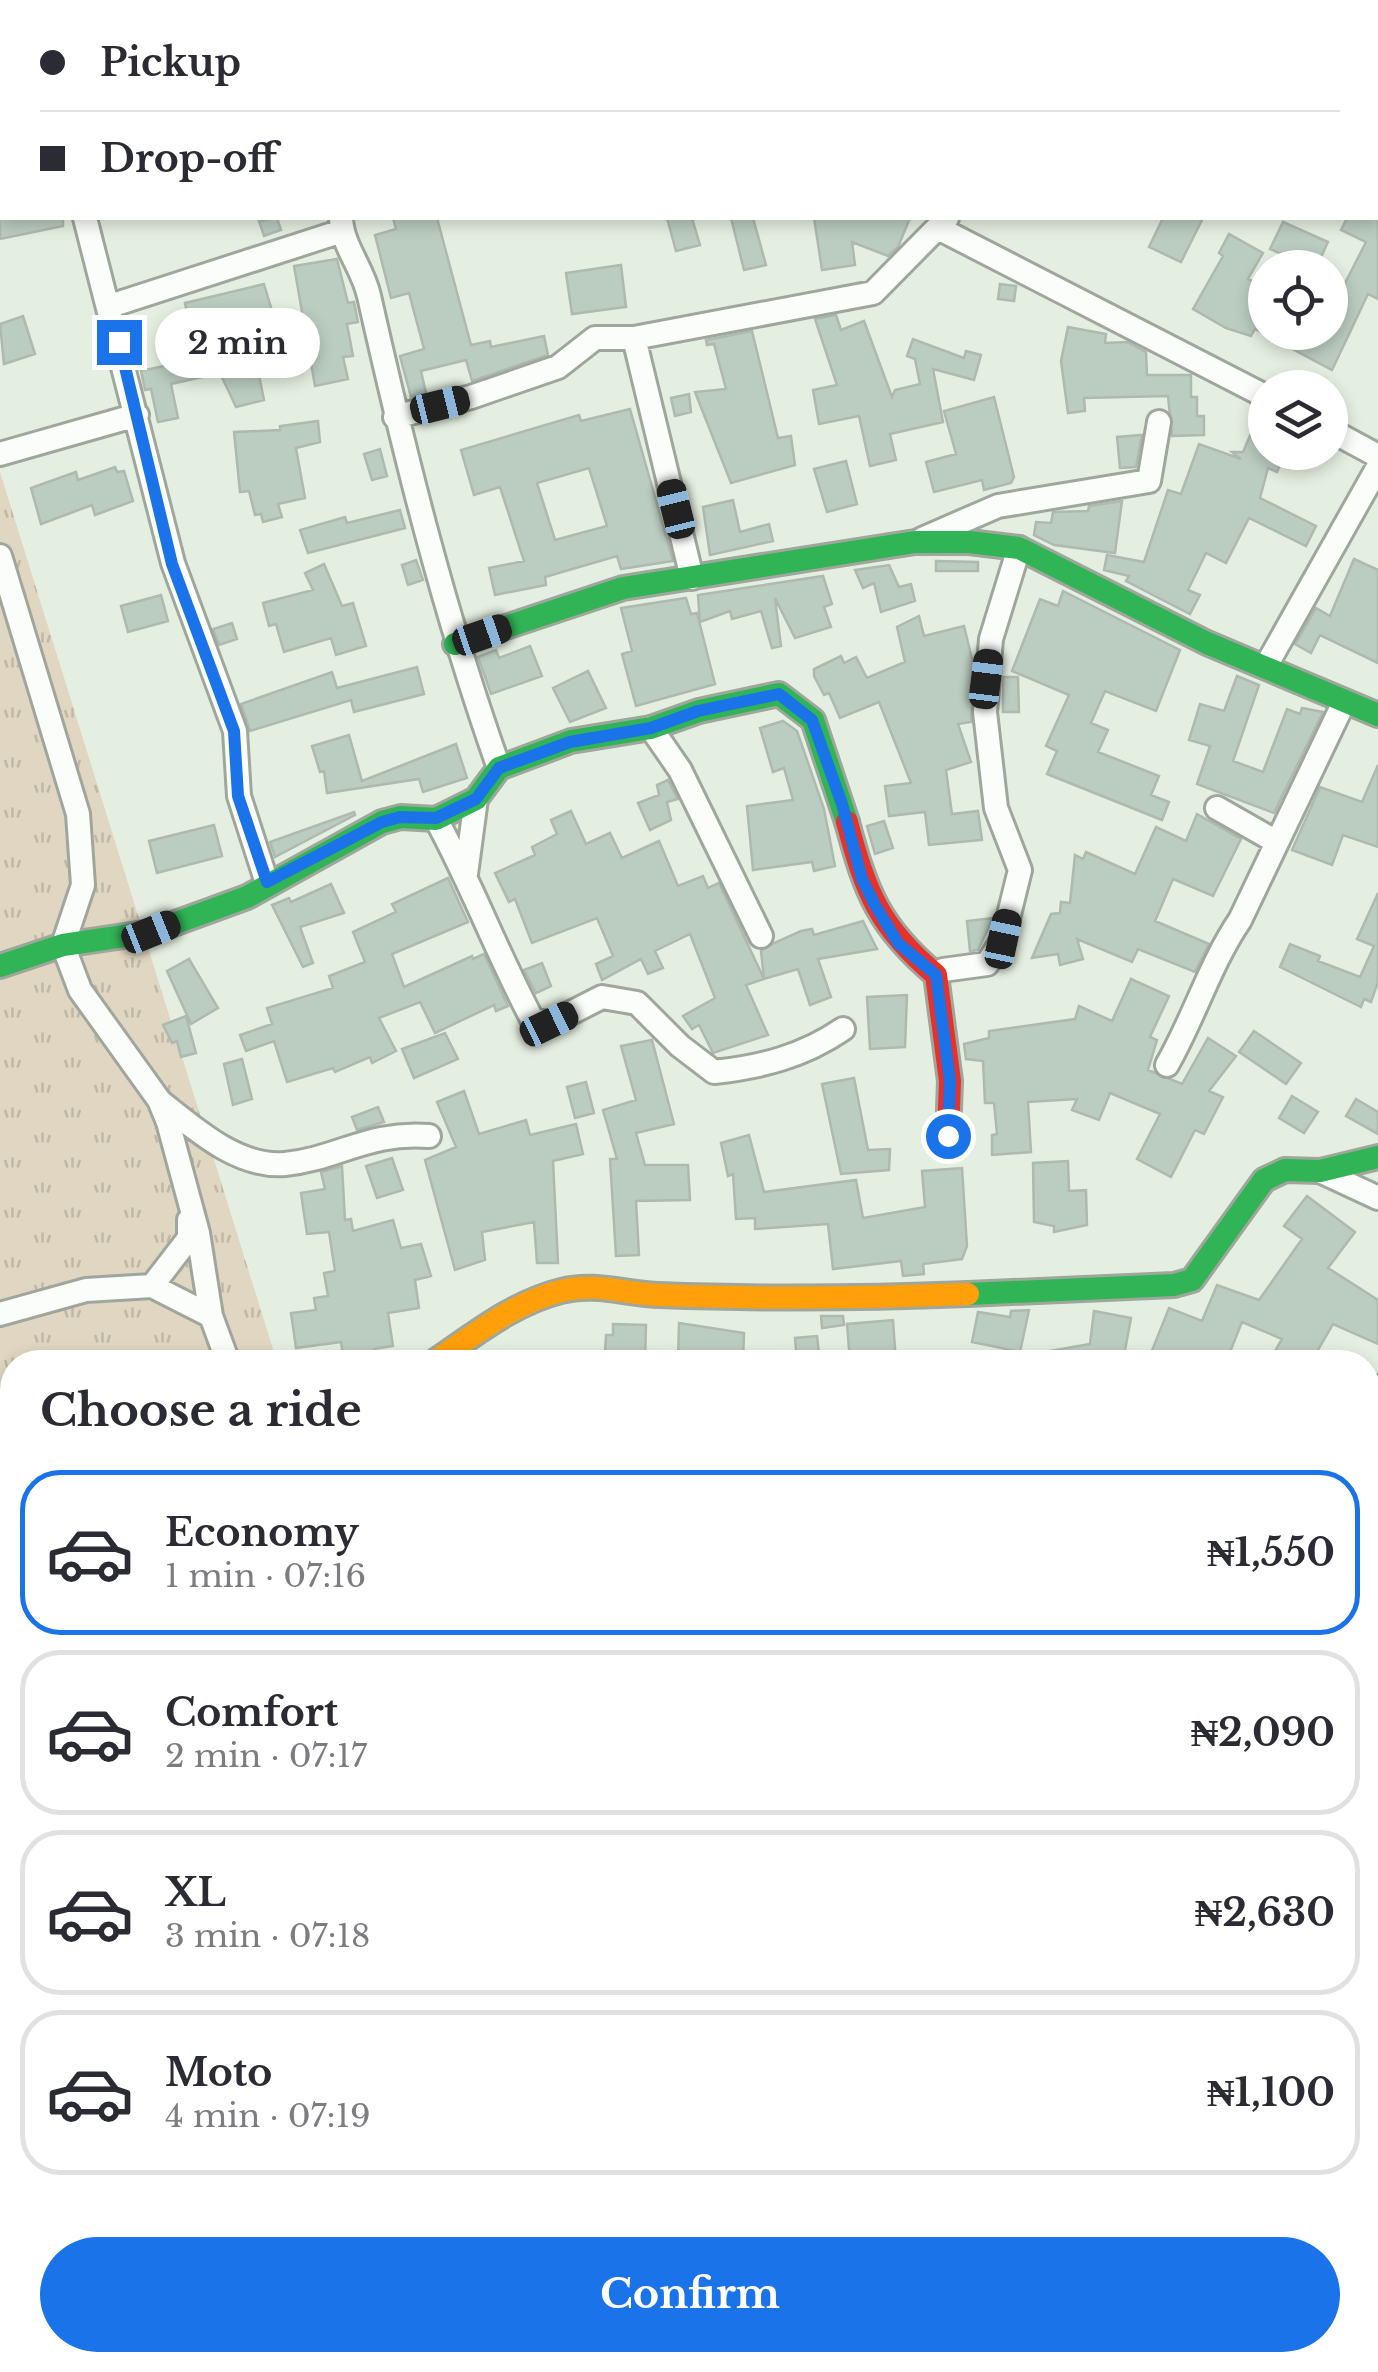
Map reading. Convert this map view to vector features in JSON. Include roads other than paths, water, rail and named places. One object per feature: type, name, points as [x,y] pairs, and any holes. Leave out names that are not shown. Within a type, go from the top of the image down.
[{"type":"street","points":[[85,220],[93,263],[110,306],[172,564],[234,731],[238,796],[267,882]]},
{"type":"street","points":[[395,417],[499,389],[558,367],[596,338],[634,338],[872,293],[943,223],[1248,387]]},
{"type":"street","points":[[110,306],[341,224],[369,296],[395,417],[455,644],[499,768]]},
{"type":"street","points":[[634,338],[692,578]]},
{"type":"street","points":[[0,454],[137,414]]},
{"type":"street","points":[[915,542],[998,506],[1149,481],[1158,422]]},
{"type":"street","points":[[1348,440],[1378,456]]},
{"type":"street","points":[[1266,666],[1378,467]]},
{"type":"street","points":[[455,644],[623,588],[915,542],[969,542],[1019,548],[1207,643],[1378,715]]},
{"type":"street","points":[[936,975],[943,970],[987,964],[997,953],[1015,904],[1020,870],[996,808],[986,679],[991,639],[1019,548]]},
{"type":"street","points":[[0,556],[78,814],[83,885],[63,945],[80,990],[159,1100],[209,1139],[261,1161],[284,1164],[397,1134],[429,1136]]},
{"type":"street","points":[[0,966],[63,945],[151,932],[248,897],[267,882],[382,822],[400,817],[436,818],[476,799],[499,768],[570,742],[651,728],[698,711],[779,694],[812,720],[842,804],[862,879],[898,943],[936,975],[950,1081],[948,1136]]},
{"type":"street","points":[[1167,1065],[1199,1007],[1225,942],[1240,920],[1344,702]]},
{"type":"street","points":[[651,728],[680,770],[761,936]]},
{"type":"street","points":[[466,874],[476,799]]},
{"type":"street","points":[[1217,808],[1275,842]]},
{"type":"street","points":[[436,818],[466,874],[480,918],[495,938],[532,1019],[549,1024],[602,997],[637,1002],[680,1046],[714,1072],[766,1066],[824,1043],[843,1030]]},
{"type":"street","points":[[159,1100],[198,1233],[211,1316],[224,1350]]},
{"type":"street","points":[[452,1350],[520,1304],[564,1290],[615,1287],[654,1295],[870,1298],[1174,1285],[1192,1280],[1264,1180],[1285,1170],[1320,1171],[1378,1158]]},
{"type":"street","points":[[1320,1171],[1375,1189]]},
{"type":"street","points":[[152,1286],[189,1238],[190,1211]]},
{"type":"street","points":[[0,1314],[86,1290],[152,1286],[211,1316]]}]
